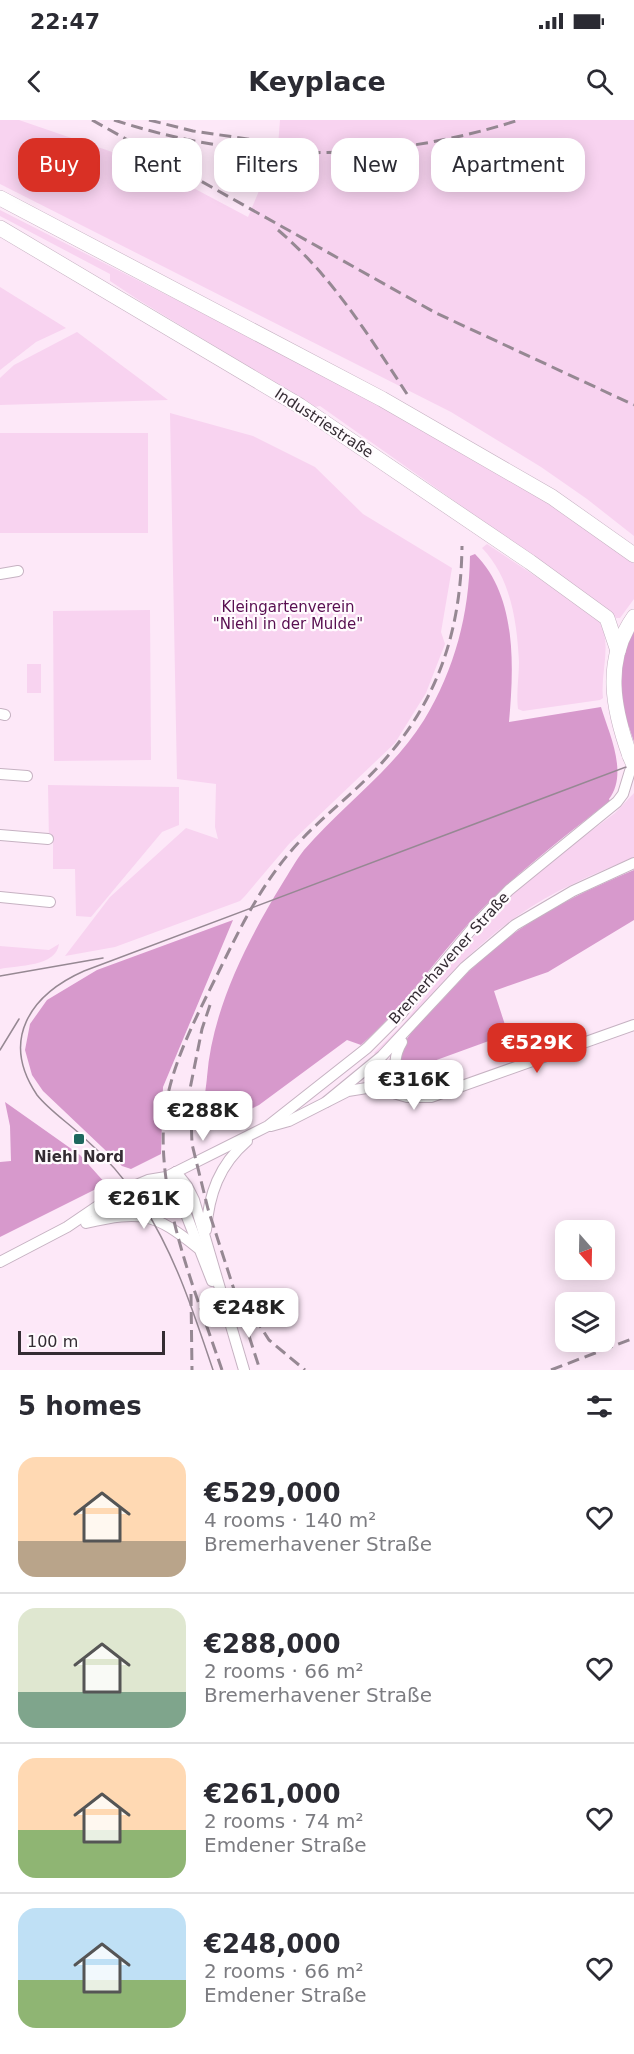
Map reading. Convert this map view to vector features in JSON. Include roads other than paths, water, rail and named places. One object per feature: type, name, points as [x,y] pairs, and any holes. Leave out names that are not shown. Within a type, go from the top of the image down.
[{"type":"highway","points":[[0,198],[403,411],[552,497],[634,555]]},
{"type":"highway","name":"Industriestraße","points":[[0,228],[300,406],[530,562],[607,618],[618,651]]},
{"type":"highway","points":[[631,764],[614,703],[613,677],[618,651],[634,617]]},
{"type":"street","points":[[0,574],[18,571]]},
{"type":"street","name":"Bremerhavener Straße","points":[[263,1129],[367,1048],[402,1014],[476,924],[509,890],[617,802],[623,794],[631,764]]},
{"type":"street","points":[[0,774],[27,776]]},
{"type":"street","points":[[0,836],[48,839]]},
{"type":"street","name":"Bremerhavener Straße","points":[[326,1102],[410,1029],[465,967],[514,925],[573,891],[634,863]]},
{"type":"street","points":[[0,897],[50,902]]},
{"type":"street","name":"Bremerhavener Straße","points":[[67,1227],[86,1223],[137,1198],[161,1179],[263,1129],[289,1121],[348,1091],[373,1087],[407,1097],[431,1097],[634,1025]]},
{"type":"street","name":"Bremerhavener Straße","points":[[410,1029],[395,1053],[397,1072],[411,1087],[431,1097]]},
{"type":"street","points":[[367,1048],[361,1076],[373,1087]]},
{"type":"street","points":[[206,1236],[208,1209],[218,1175],[234,1153],[263,1129]]},
{"type":"street","points":[[176,1172],[187,1186],[206,1236],[227,1318],[244,1370]]},
{"type":"street","points":[[176,1172],[177,1191],[227,1318]]},
{"type":"street","name":"Bremerhavener Straße","points":[[0,1262],[67,1227],[117,1193],[148,1180],[161,1179]]},
{"type":"street","points":[[86,1223],[148,1215],[160,1220],[198,1248]]},
{"type":"tram line","points":[[213,1370],[175,1266],[144,1207],[107,1160],[37,1095],[26,1075],[21,1056],[21,1038],[26,1021],[36,1006],[65,981],[84,971],[634,764]]},
{"type":"tram line","points":[[0,976],[103,958]]},
{"type":"tram line","points":[[0,1050],[19,1019]]},
{"type":"railway","points":[[92,120],[436,313],[634,405]]},
{"type":"railway","points":[[114,120],[215,145],[266,151],[316,153],[418,144],[469,134],[519,120]]},
{"type":"railway","points":[[149,120],[193,131],[241,138]]},
{"type":"railway","points":[[278,230],[333,287],[407,394]]},
{"type":"railway","points":[[222,1370],[190,1278],[172,1214],[166,1182],[163,1150],[164,1119],[172,1080],[178,1060],[203,1003],[238,933],[266,884],[302,839],[379,766],[417,717],[431,691],[451,636],[461,577],[462,546]]},
{"type":"railway","points":[[210,1005],[202,1029],[190,1089],[192,1144],[208,1209],[260,1370]]},
{"type":"railway","points":[[191,1294],[192,1370]]},
{"type":"railway","points":[[245,1302],[269,1340],[305,1370]]},
{"type":"railway","points":[[551,1370],[634,1338]]},
{"type":"place","name":"Niehl Nord","points":[[79,1139]]},
{"type":"park label","name":"Kleingartenverein \"Niehl in der Mulde\"","points":[[288,616]]}]
